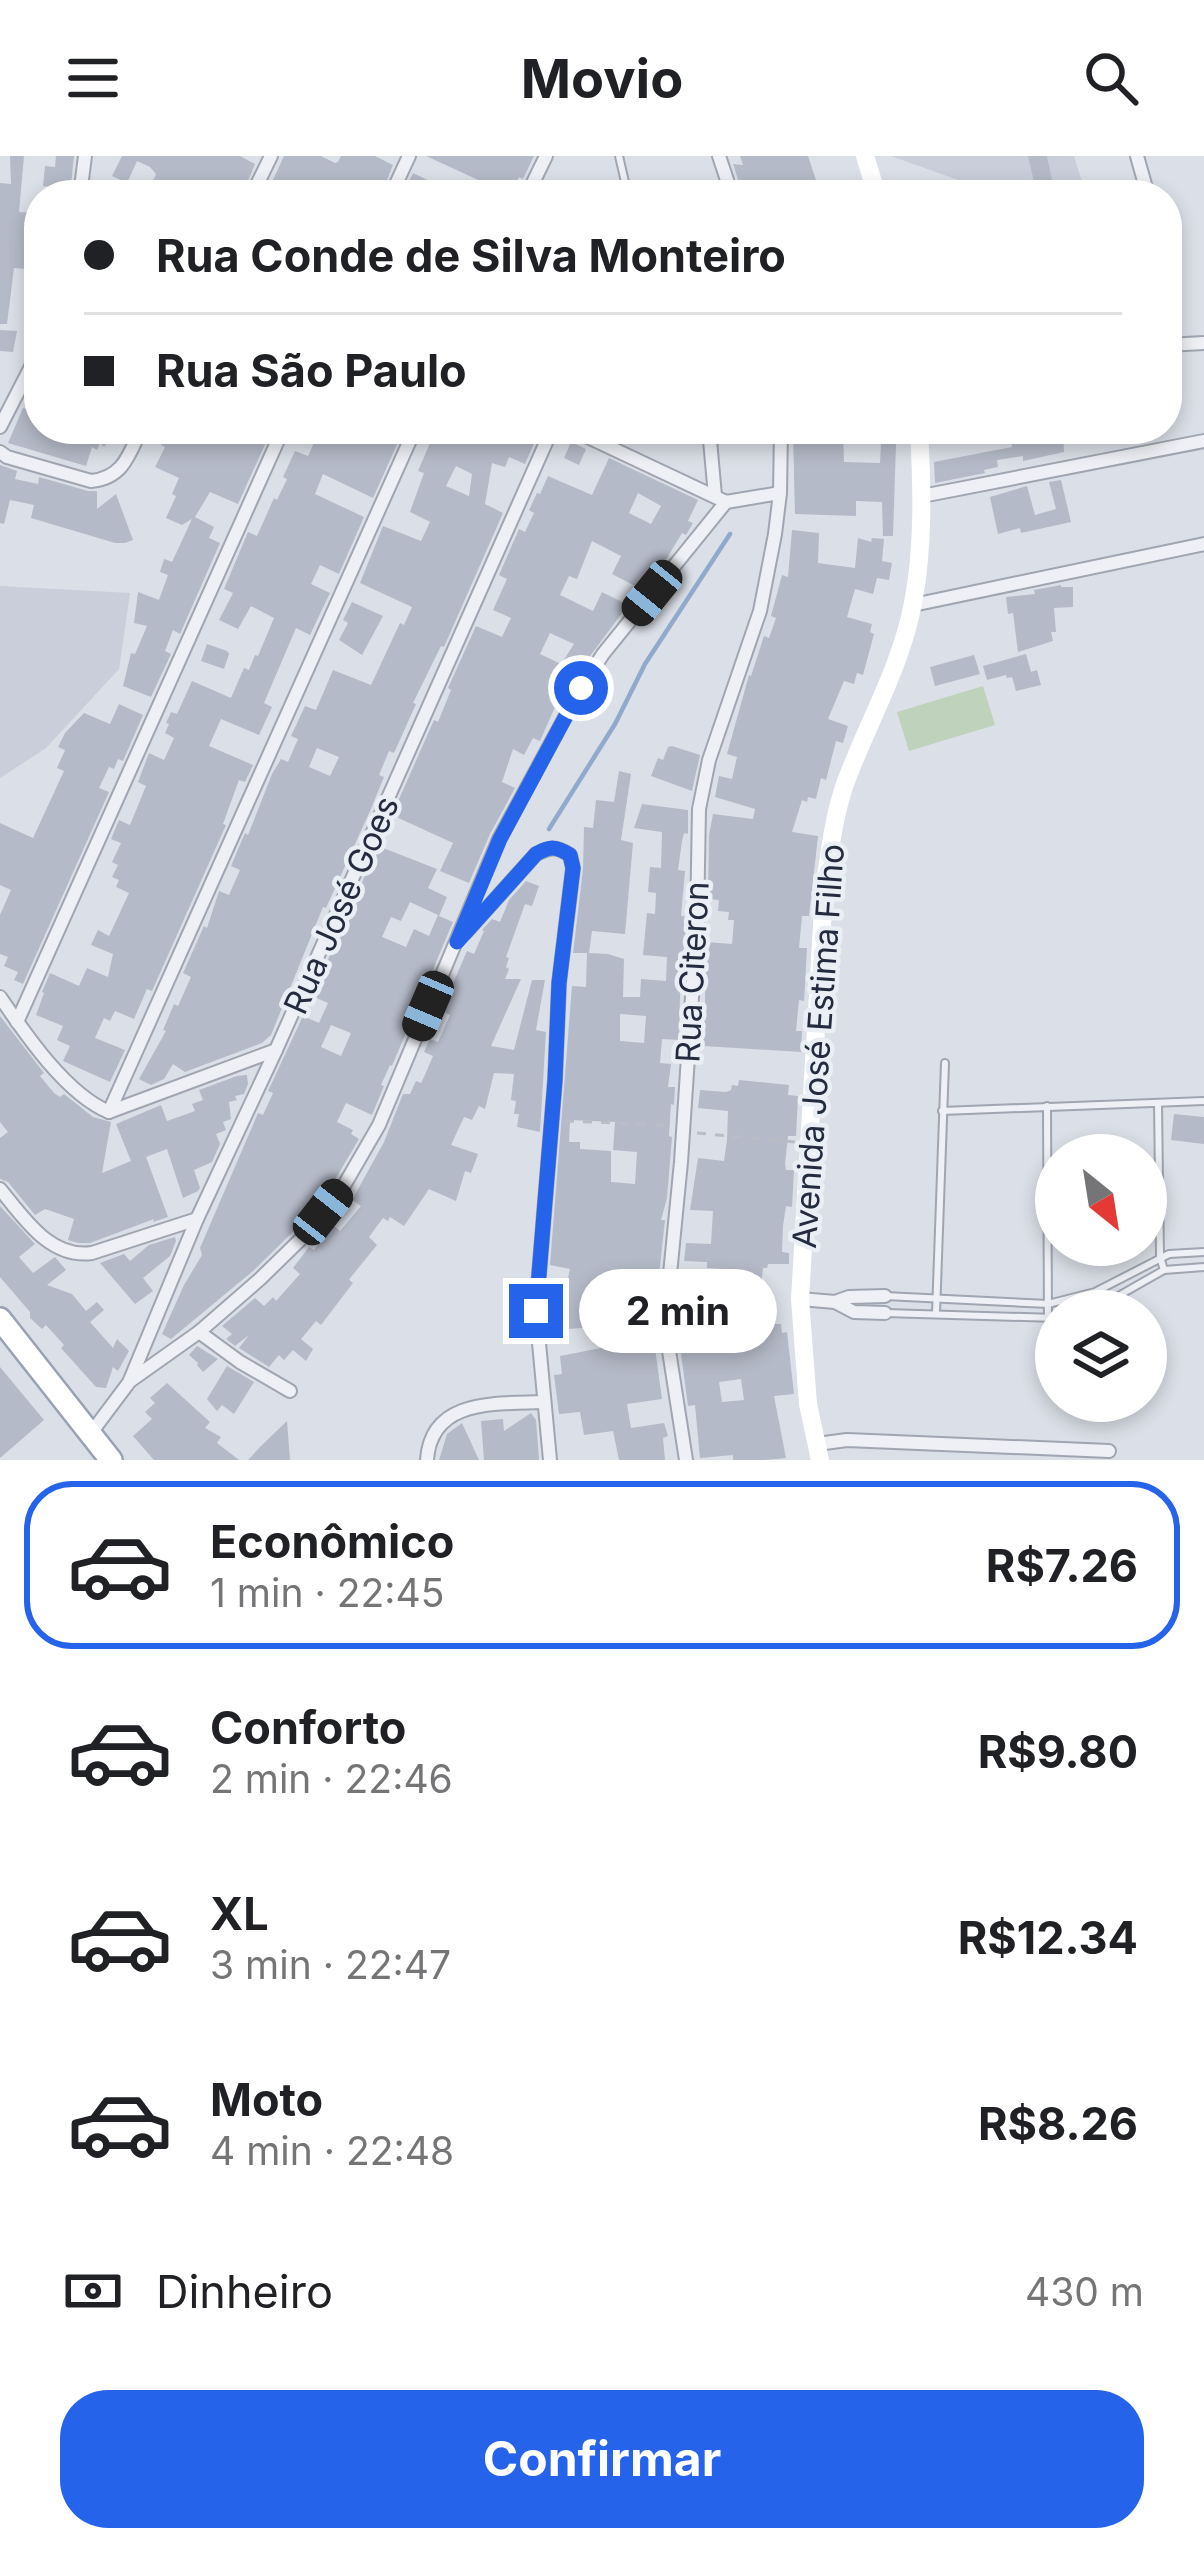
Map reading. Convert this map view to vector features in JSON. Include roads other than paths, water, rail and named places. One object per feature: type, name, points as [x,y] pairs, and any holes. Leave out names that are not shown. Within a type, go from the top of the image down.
[{"type":"main road","points":[[0,1319],[111,1460]]},
{"type":"street","points":[[0,428],[24,381]]},
{"type":"street","points":[[922,496],[1204,441]]},
{"type":"street","points":[[4,454],[91,481],[116,475],[135,444]]},
{"type":"street","points":[[16,1022],[276,444]]},
{"type":"street","points":[[110,1112],[408,444]]},
{"type":"street","name":"Rua José Goes","points":[[130,1381],[197,1219],[545,444]]},
{"type":"street","points":[[603,444],[721,499],[780,493]]},
{"type":"street","points":[[92,1433],[130,1381],[200,1332],[305,1235],[342,1189],[379,1125],[500,839],[581,688],[721,499],[712,444]]},
{"type":"street","name":"Rua Citeron","points":[[686,1460],[665,1325],[697,922],[698,809],[709,760],[760,611],[775,534],[781,444]]},
{"type":"street","name":"Avenida José Estima Filho","points":[[819,1452],[808,1404],[800,1299],[824,892],[843,789],[880,702],[913,604],[922,496],[920,444]]},
{"type":"street","points":[[913,604],[1204,544]]},
{"type":"street","points":[[457,942],[536,854],[558,847],[570,855],[573,868],[559,983],[536,1311],[550,1460]]},
{"type":"street","points":[[0,997],[75,1090],[110,1112],[276,1050]]},
{"type":"street","points":[[0,1190],[50,1244],[78,1255],[197,1219]]},
{"type":"street","points":[[835,1302],[885,1296]]},
{"type":"street","points":[[800,1299],[835,1302],[854,1312],[885,1312]]},
{"type":"street","points":[[200,1332],[290,1391]]},
{"type":"street","points":[[428,1460],[428,1444],[440,1423],[461,1410],[543,1402]]},
{"type":"street","points":[[819,1452],[847,1440],[1109,1451]]},
{"type":"lane","points":[[936,1312],[945,1063]]},
{"type":"lane","points":[[942,1112],[1204,1101]]},
{"type":"lane","points":[[1158,1103],[1158,1134]]},
{"type":"lane","points":[[1047,1106],[1048,1290]]},
{"type":"lane","points":[[1167,1255],[1204,1252]]},
{"type":"lane","points":[[1100,1290],[1145,1266]]},
{"type":"lane","points":[[1163,1266],[1164,1270]]},
{"type":"lane","points":[[1129,1290],[1164,1270],[1204,1267]]},
{"type":"lane","points":[[885,1296],[1035,1303]]},
{"type":"lane","points":[[885,1312],[1035,1317]]},
{"type":"waterway","points":[[549,829],[615,724],[645,664],[730,534]]}]
